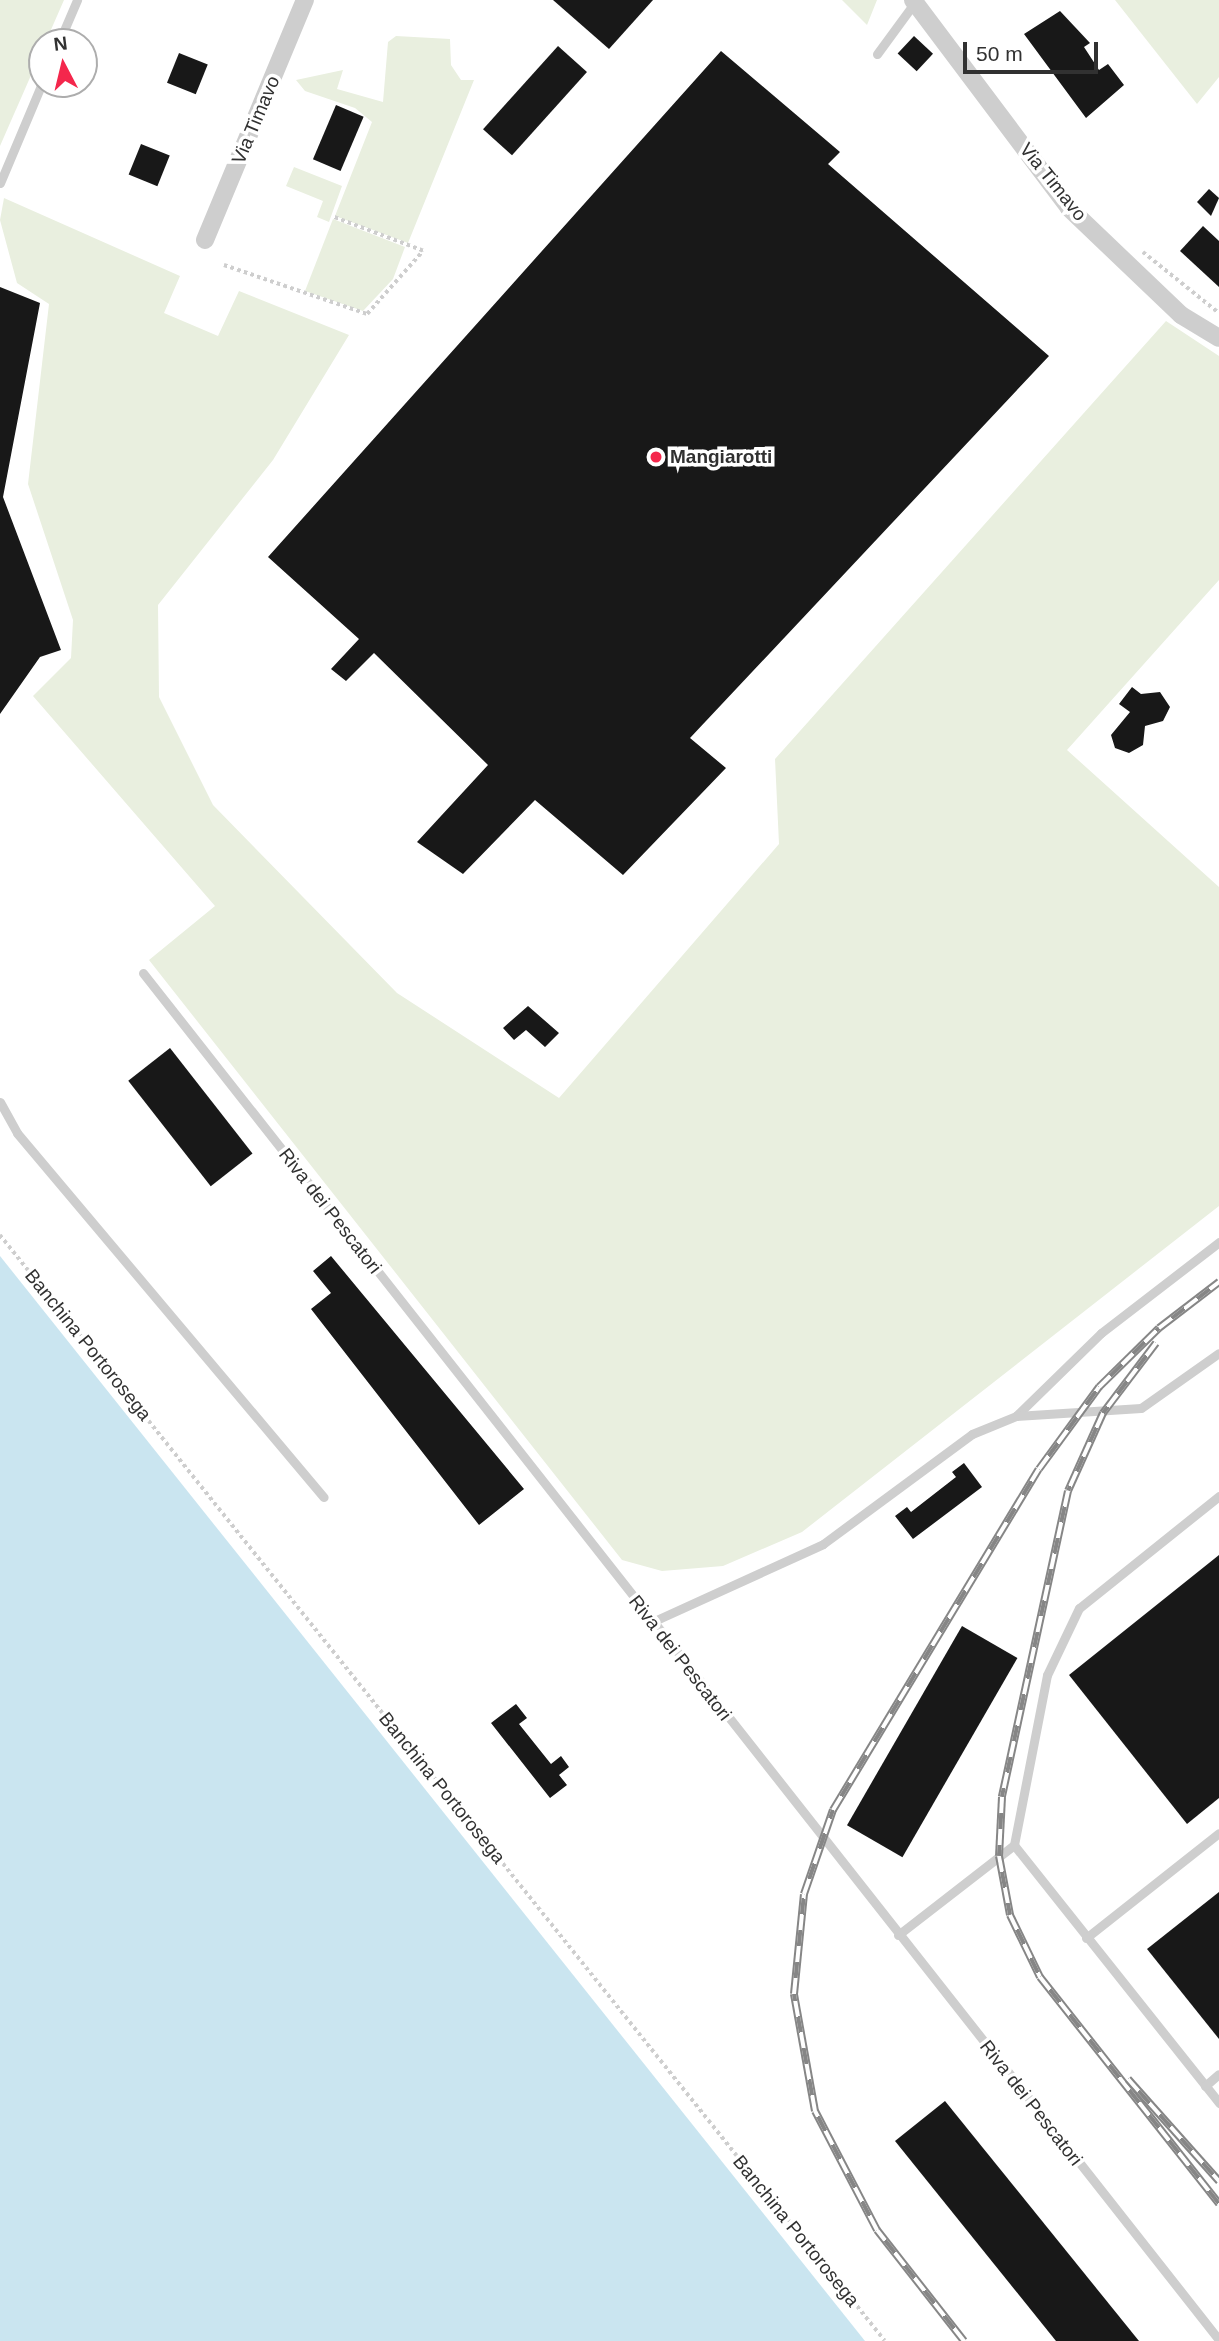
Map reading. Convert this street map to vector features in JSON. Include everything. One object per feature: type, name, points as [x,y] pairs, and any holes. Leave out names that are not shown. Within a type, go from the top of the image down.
[{"type":"street","name":"Via Timavo","points":[[205,240],[305,0]]},
{"type":"street","name":"Via Timavo","points":[[914,1],[1069,208],[1181,315],[1219,338]]},
{"type":"lane","points":[[65,28],[77,0]]},
{"type":"lane","points":[[877,54],[914,1]]},
{"type":"lane","points":[[0,183],[36,98]]},
{"type":"lane","name":"Riva dei Pescatori","points":[[143,973],[1219,2340]]},
{"type":"lane","points":[[0,1102],[17,1133],[323,1497]]},
{"type":"lane","points":[[652,1622],[823,1544],[949,1449],[1016,1416],[1101,1333],[1219,1242]]},
{"type":"lane","points":[[1016,1416],[1141,1408],[1219,1353]]},
{"type":"lane","points":[[898,1935],[1014,1845],[1047,1675],[1079,1608],[1219,1496]]},
{"type":"lane","points":[[1086,1938],[1219,1833]]},
{"type":"lane","points":[[1014,1845],[1219,2103]]},
{"type":"lane","points":[[1205,2086],[1219,2074]]},
{"type":"path","points":[[224,265],[367,314],[424,251],[333,217]]},
{"type":"path","points":[[1133,243],[1219,313]]},
{"type":"path","name":"Banchina Portorosega","points":[[0,1235],[885,2341]]},
{"type":"green space","points":[[0,0],[64,0],[52,28],[28,28],[28,82],[0,146]]},
{"type":"green space","points":[[842,0],[877,0],[867,25]]},
{"type":"green space","points":[[1115,0],[1219,0],[1219,77],[1197,104]]},
{"type":"green space","points":[[396,36],[450,39],[451,65],[461,80],[474,80],[408,243],[335,216],[372,122],[355,108],[305,91],[296,80],[343,70],[337,89],[383,102],[388,42]]},
{"type":"green space","points":[[294,167],[342,186],[329,222],[317,217],[323,201],[286,186]]},
{"type":"green space","points":[[4,198],[180,276],[164,313],[218,336],[239,291],[349,335],[273,460],[158,605],[159,697],[213,805],[397,993],[559,1098],[779,844],[775,759],[1166,321],[1219,356],[1219,580],[1067,750],[1219,887],[1219,1206],[802,1532],[723,1566],[662,1571],[622,1560],[149,960],[215,906],[33,696],[71,658],[73,620],[28,484],[49,304],[17,283],[0,220]]},
{"type":"green space","points":[[333,219],[405,247],[393,279],[363,311],[305,291]]},
{"type":"water","points":[[0,1256],[865,2341],[0,2341]]},
{"type":"building","points":[[553,0],[653,0],[609,49]]},
{"type":"building","points":[[1060,11],[1090,43],[1084,47],[1099,70],[1108,64],[1124,85],[1086,118],[1024,34]]},
{"type":"building","points":[[914,36],[933,54],[917,71],[898,54]]},
{"type":"building","points":[[558,46],[587,72],[512,155],[483,129]]},
{"type":"building","name":"Mangiarotti","points":[[721,51],[840,152],[828,164],[1049,356],[690,738],[726,768],[623,875],[535,800],[463,874],[417,842],[488,765],[374,653],[346,681],[331,669],[359,639],[268,557]]},
{"type":"building","points":[[179,53],[208,65],[196,94],[167,83]]},
{"type":"building","points":[[336,105],[364,117],[341,171],[313,159]]},
{"type":"building","points":[[141,144],[170,156],[157,186],[129,175]]},
{"type":"building","points":[[1209,189],[1219,198],[1211,216],[1197,202]]},
{"type":"building","points":[[1203,226],[1219,241],[1219,287],[1180,251]]},
{"type":"building","points":[[0,287],[40,303],[3,497],[61,650],[40,657],[0,714]]},
{"type":"building","points":[[1132,687],[1141,694],[1160,692],[1170,707],[1163,721],[1145,726],[1143,745],[1129,753],[1115,748],[1111,735],[1130,712],[1119,704]]},
{"type":"building","points":[[528,1006],[559,1033],[545,1047],[526,1030],[514,1040],[503,1028]]},
{"type":"building","points":[[170,1048],[252,1154],[211,1186],[128,1081]]},
{"type":"building","points":[[331,1256],[524,1489],[479,1525],[311,1309],[331,1293],[313,1271]]},
{"type":"building","points":[[964,1463],[982,1487],[913,1539],[895,1516],[907,1507],[911,1512],[956,1477],[952,1472]]},
{"type":"building","points":[[1219,1555],[1219,1798],[1187,1824],[1069,1675]]},
{"type":"building","points":[[962,1626],[1017,1658],[902,1857],[847,1825]]},
{"type":"building","points":[[516,1704],[527,1718],[519,1724],[551,1764],[561,1756],[569,1767],[559,1775],[567,1785],[550,1798],[491,1723]]},
{"type":"building","points":[[1219,1892],[1219,2039],[1147,1949]]},
{"type":"building","points":[[945,2101],[1139,2341],[1056,2341],[895,2141]]},
{"type":"railway","points":[[964,2341],[877,2230],[815,2111],[794,1994],[804,1894],[833,1810],[1039,1469],[1099,1387],[1159,1328],[1219,1282]]},
{"type":"railway","points":[[1156,1343],[1103,1413],[1068,1491],[1002,1797],[999,1856],[1010,1915],[1040,1977],[1219,2204]]},
{"type":"railway","points":[[1128,2079],[1219,2181]]},
{"type":"place","name":"Mangiarotti","points":[[656,457]]}]
